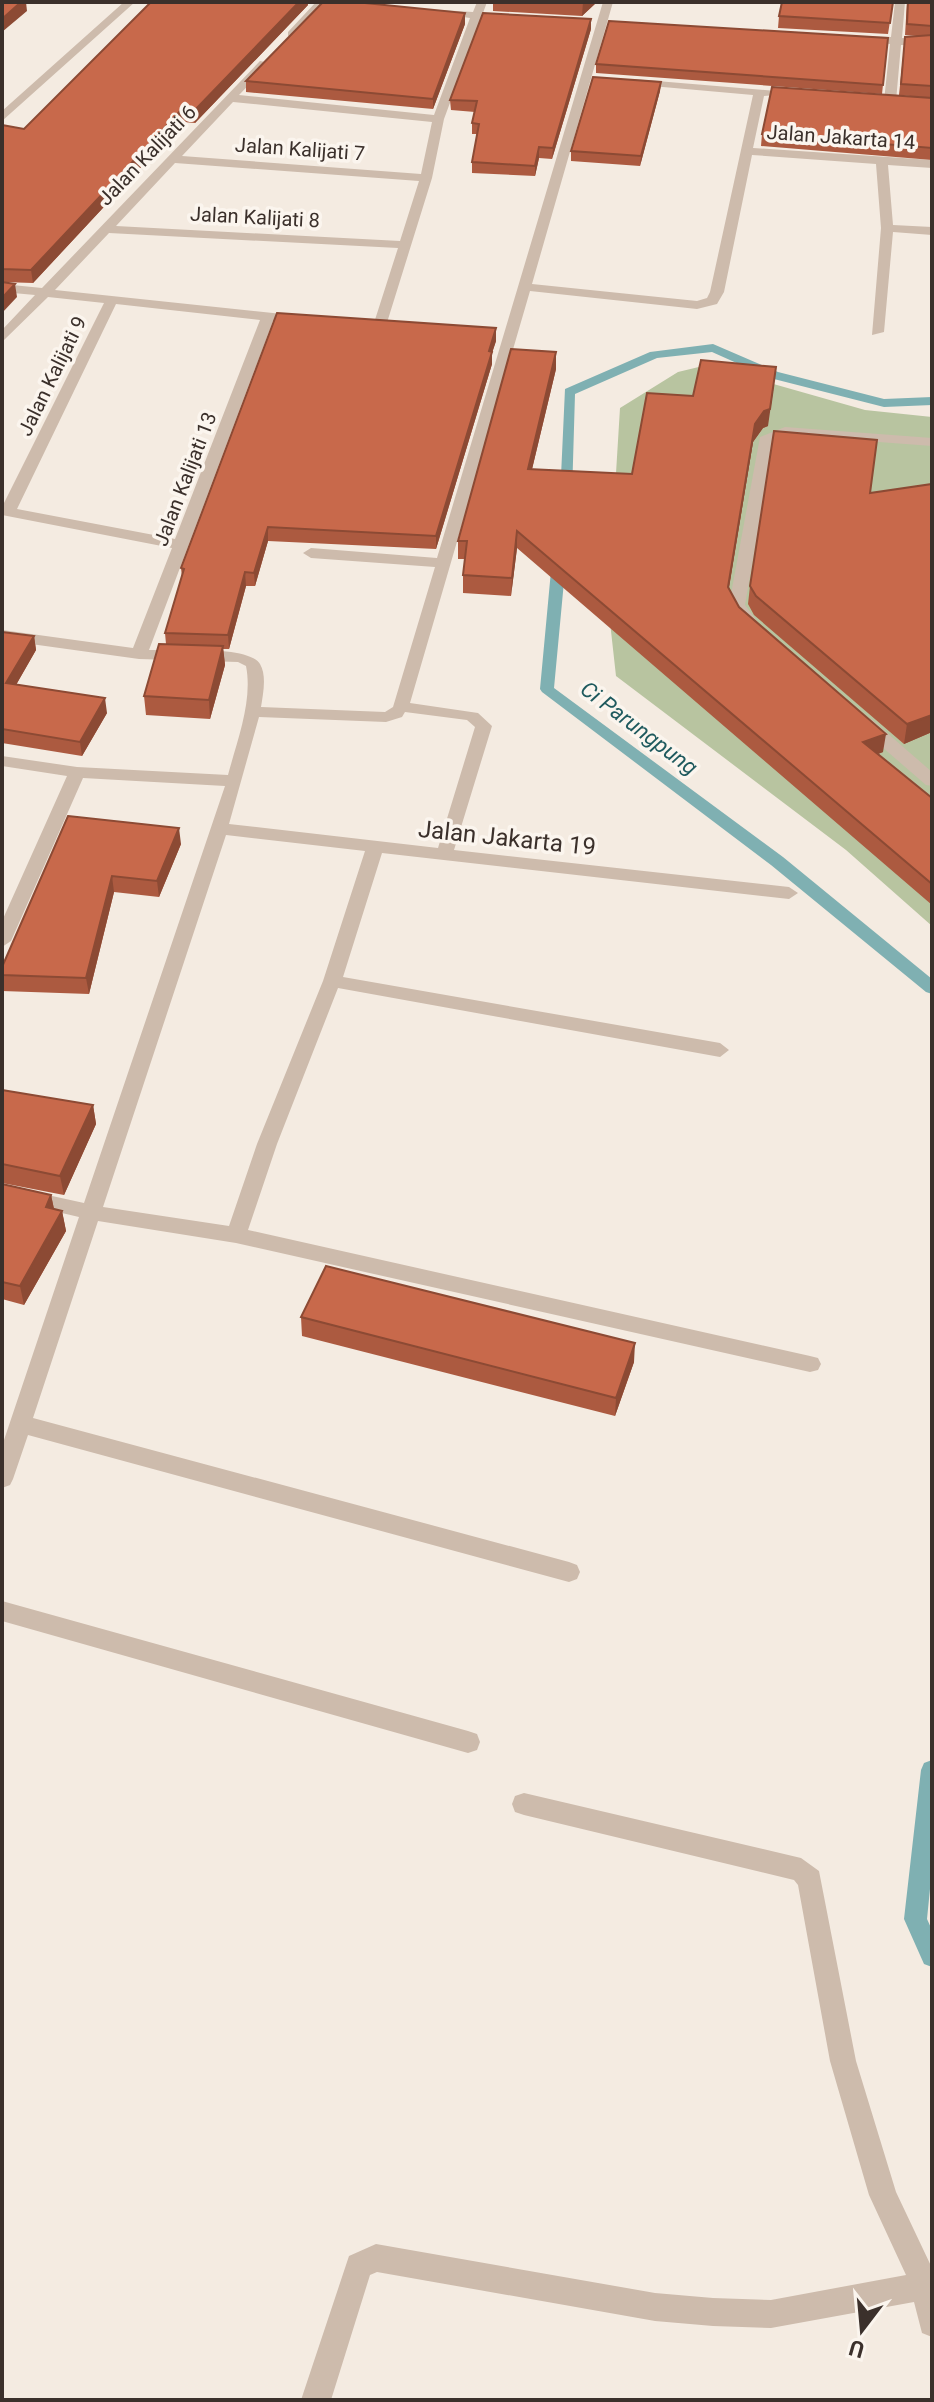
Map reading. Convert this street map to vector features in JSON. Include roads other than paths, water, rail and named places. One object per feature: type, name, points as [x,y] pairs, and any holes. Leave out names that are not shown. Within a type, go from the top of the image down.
[{"type":"street","points":[[2,117],[130,2]]},
{"type":"street","points":[[281,45],[321,2],[338,4]]},
{"type":"street","points":[[380,326],[426,178],[438,119],[482,2]]},
{"type":"street","points":[[252,712],[386,717],[396,714],[401,707],[445,563],[506,335],[527,287],[585,79],[593,23],[608,2]]},
{"type":"street","points":[[890,101],[900,2]]},
{"type":"street","points":[[429,12],[517,18]]},
{"type":"street","points":[[593,23],[615,25]]},
{"type":"street","points":[[848,38],[932,43]]},
{"type":"street","name":"Jalan Kalijati 6","points":[[2,338],[271,55]]},
{"type":"street","points":[[585,79],[601,80]]},
{"type":"street","points":[[616,81],[788,94]]},
{"type":"street","points":[[527,287],[697,305],[712,301],[717,292],[759,92]]},
{"type":"street","points":[[230,98],[438,119]]},
{"type":"street","points":[[876,100],[904,102]]},
{"type":"street","name":"Jalan Jakarta 14","points":[[747,151],[932,164]]},
{"type":"street","name":"Jalan Kalijati 7","points":[[171,159],[426,178]]},
{"type":"street","points":[[877,332],[887,228],[882,160]]},
{"type":"street","points":[[887,228],[932,231]]},
{"type":"street","name":"Jalan Kalijati 8","points":[[103,229],[404,245]]},
{"type":"street","points":[[2,288],[323,322]]},
{"type":"street","name":"Jalan Kalijati 9","points":[[5,512],[111,301]]},
{"type":"street","name":"Jalan Kalijati 13","points":[[139,654],[267,318]]},
{"type":"street","points":[[770,640],[746,620],[737,605],[767,437],[785,431],[932,442]]},
{"type":"street","points":[[5,512],[181,545]]},
{"type":"street","points":[[311,553],[445,563]]},
{"type":"street","points":[[2,635],[139,654],[238,657],[249,661],[254,668],[252,712],[221,829],[2,1479]]},
{"type":"street","points":[[401,707],[472,716],[484,726],[444,855]]},
{"type":"street","points":[[851,711],[932,781]]},
{"type":"street","points":[[2,761],[77,772],[235,781]]},
{"type":"street","points":[[2,941],[77,772]]},
{"type":"street","name":"Jalan Jakarta 19","points":[[221,829],[789,893]]},
{"type":"street","points":[[236,1235],[267,1144],[332,981],[375,847]]},
{"type":"street","points":[[332,981],[720,1050]]},
{"type":"street","points":[[2,1192],[93,1213],[236,1235],[810,1364]]},
{"type":"street","points":[[21,1424],[569,1572]]},
{"type":"street","points":[[2,1611],[468,1742]]},
{"type":"street","points":[[524,1804],[801,1870],[810,1879],[843,2061],[883,2195],[926,2286],[932,2323]]},
{"type":"street","points":[[316,2400],[359,2266],[376,2258],[655,2307],[713,2312],[771,2314],[926,2286]]},
{"type":"waterway","name":"Ci Parungpung","points":[[565,495],[569,392],[654,355],[713,348],[774,375],[884,403],[932,401]]},
{"type":"waterway","name":"Ci Parungpung","points":[[559,560],[547,689],[777,861],[932,988]]},
{"type":"waterway","name":"Ci Parungpung","points":[[932,1770],[915,1919],[932,1956]]}]
